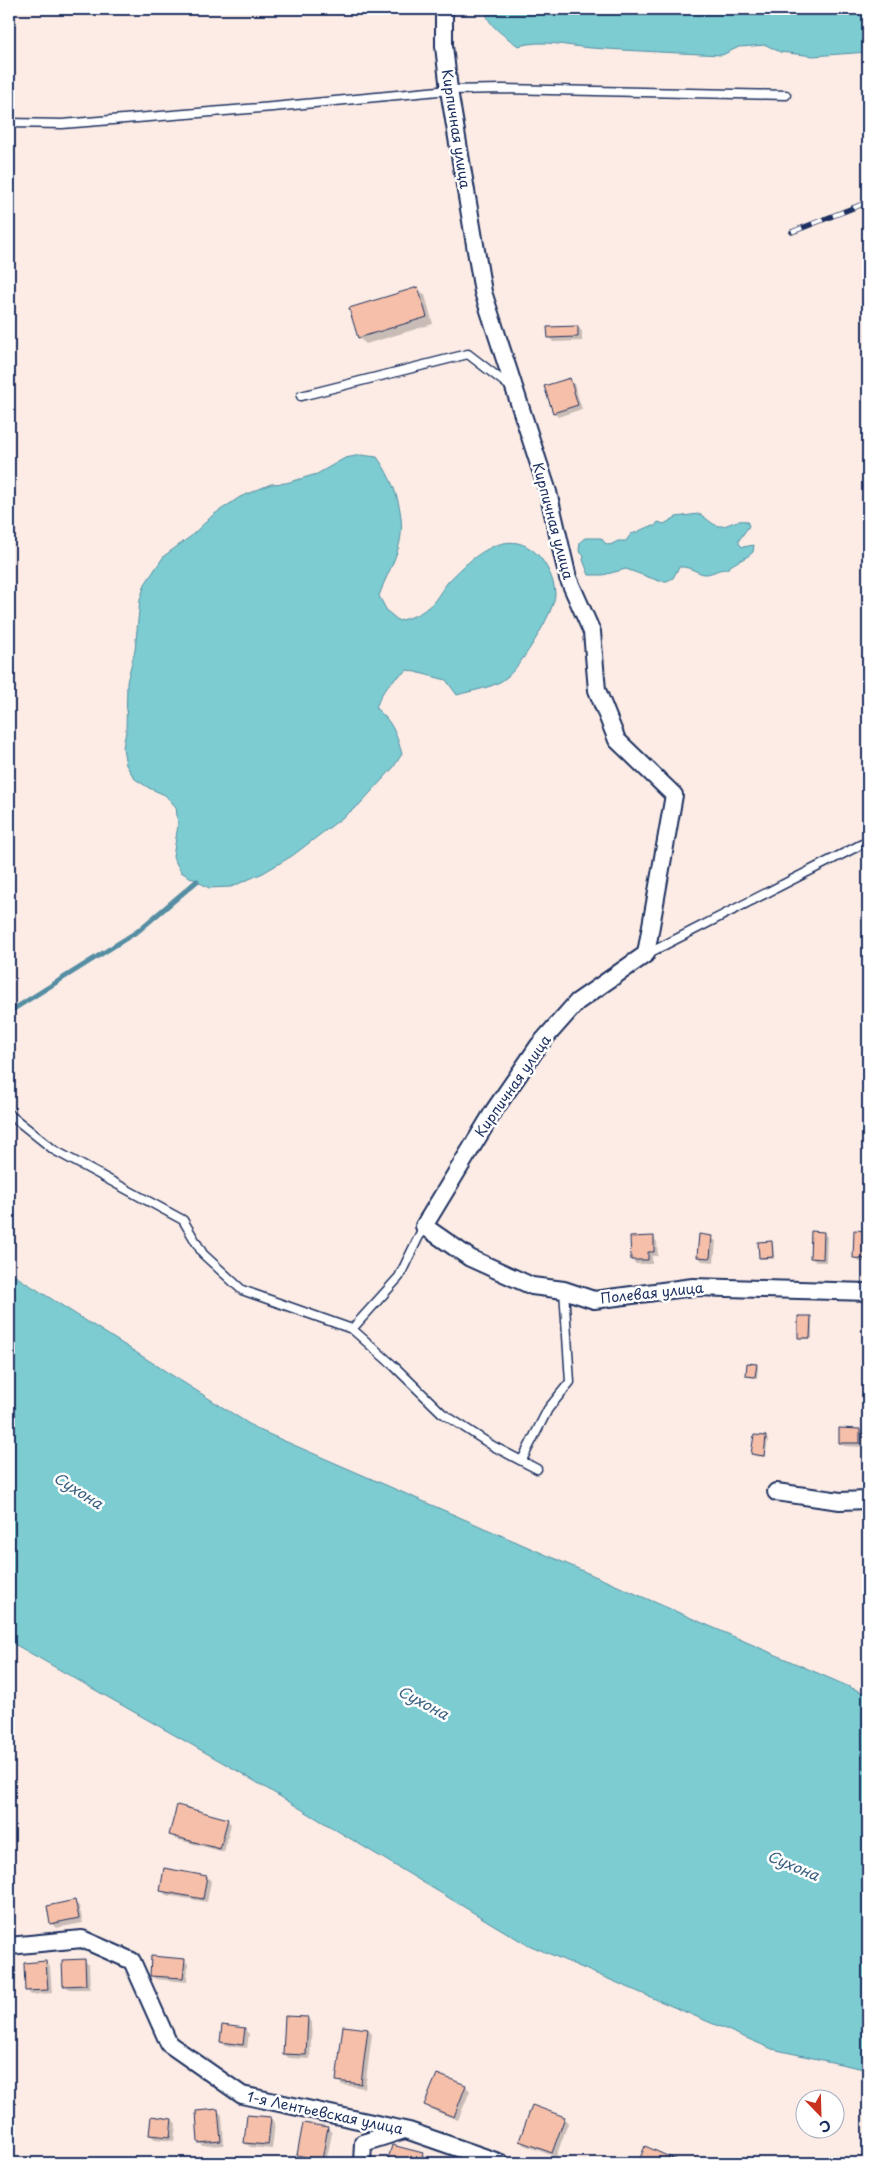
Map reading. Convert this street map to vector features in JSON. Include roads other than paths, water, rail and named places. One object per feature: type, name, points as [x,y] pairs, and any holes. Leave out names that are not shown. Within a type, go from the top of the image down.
[{"type":"street","name":"Кирпичная улица","points":[[424,1226],[495,1109],[538,1045],[577,1002],[646,954],[674,796],[617,740],[597,690],[592,632],[568,578],[548,492],[513,390],[483,292],[449,90],[444,46],[444,9]]},
{"type":"street","name":"Полевая улица","points":[[424,1226],[479,1262],[532,1286],[564,1290],[594,1300],[693,1287],[868,1292]]},
{"type":"street","points":[[776,1492],[840,1501],[868,1500]]},
{"type":"street","name":"1-я Лентьевская улица","points":[[9,1946],[82,1939],[132,1961],[169,2044],[242,2095],[403,2130],[501,2163]]},
{"type":"street","points":[[362,2163],[363,2143],[403,2130]]},
{"type":"lane","points":[[9,123],[62,124],[273,107],[449,90],[503,89],[786,95]]},
{"type":"lane","points":[[301,396],[468,354],[513,390]]},
{"type":"lane","points":[[646,954],[868,842]]},
{"type":"lane","points":[[9,1114],[54,1150],[183,1220],[203,1254],[242,1290],[352,1329],[395,1367],[442,1413],[493,1446],[537,1469]]},
{"type":"lane","points":[[352,1329],[398,1277],[424,1226]]},
{"type":"lane","points":[[522,1460],[548,1409],[570,1382],[564,1290]]},
{"type":"water","points":[[486,9],[868,9],[868,52],[813,56],[780,52],[766,45],[739,47],[722,55],[591,48],[546,43],[518,46],[493,25],[489,20]]},
{"type":"water","points":[[361,455],[377,457],[389,478],[398,501],[401,537],[396,555],[379,596],[387,611],[399,621],[417,614],[430,605],[448,582],[473,558],[496,545],[509,542],[527,546],[541,559],[550,572],[555,593],[554,601],[544,624],[521,662],[507,677],[496,684],[457,695],[446,680],[408,670],[396,678],[384,690],[376,708],[393,729],[402,754],[393,768],[359,805],[292,856],[263,873],[231,887],[209,888],[181,872],[173,857],[178,825],[176,807],[165,795],[135,779],[126,765],[123,748],[126,731],[127,682],[135,650],[140,600],[145,584],[164,556],[190,537],[213,515],[240,497],[271,484],[286,483],[317,474],[345,458]]},
{"type":"water","points":[[698,514],[719,526],[738,521],[747,521],[749,526],[739,540],[739,544],[743,547],[754,545],[753,552],[727,569],[710,573],[704,574],[679,567],[673,578],[667,581],[659,581],[626,569],[603,575],[589,575],[583,560],[584,556],[579,551],[580,542],[585,538],[601,538],[610,545],[618,541],[626,541],[631,534],[655,526],[658,522],[664,524],[676,517]]},
{"type":"water","name":"Сухона","points":[[9,1272],[257,1429],[868,1695],[868,2070],[772,2049],[524,1943],[236,1770],[9,1641]]},
{"type":"waterway","points":[[9,1012],[138,931],[197,881]]},
{"type":"railway","points":[[792,232],[868,202]]}]
